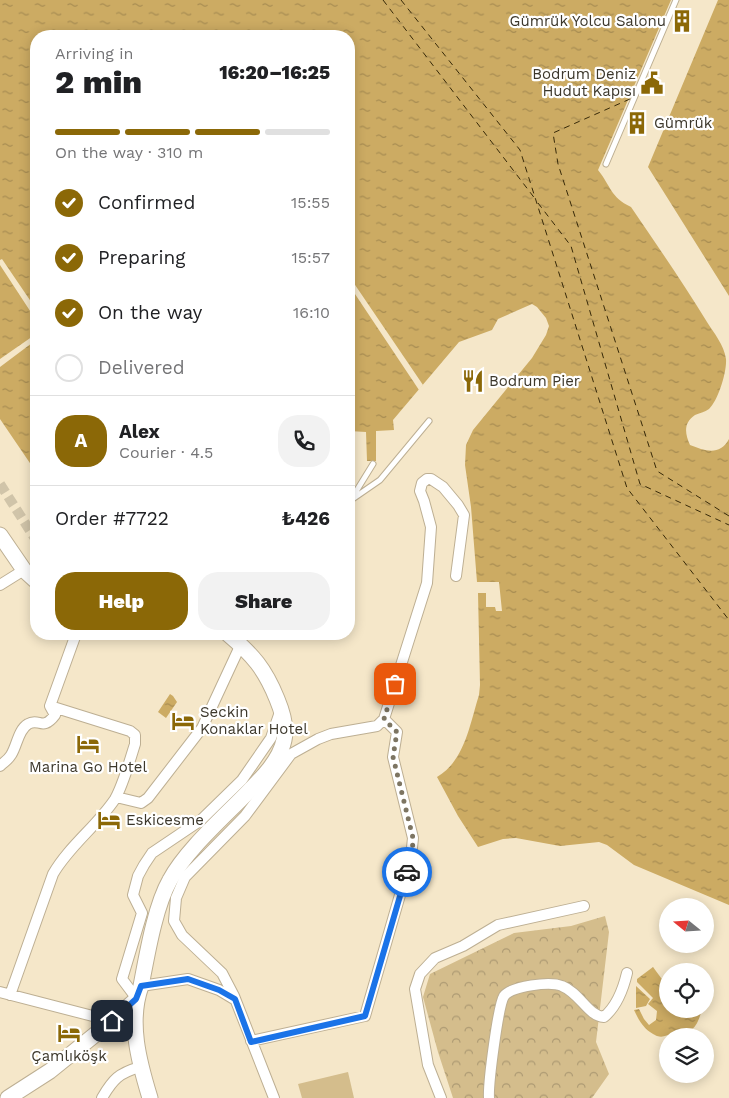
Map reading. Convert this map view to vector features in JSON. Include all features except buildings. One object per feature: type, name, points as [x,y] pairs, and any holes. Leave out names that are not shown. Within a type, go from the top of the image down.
[{"type":"main road","points":[[0,535],[24,570],[30,576]]},
{"type":"main road","points":[[150,1098],[140,1067],[136,1043],[139,992],[162,896],[170,879],[183,860],[265,774],[280,752],[284,740],[285,734],[281,709],[268,677],[254,657],[236,640]]},
{"type":"main road","points":[[8,1098],[50,1071],[112,1021],[139,992]]},
{"type":"street","points":[[274,1098],[235,999],[222,973],[182,935],[174,921],[176,898],[185,877],[245,816],[291,754],[318,738],[378,726],[384,719],[427,583],[431,527],[420,491],[422,483],[427,479],[431,479],[443,487],[458,504],[464,515],[456,576]]},
{"type":"street","points":[[0,585],[24,570]]},
{"type":"street","points":[[0,766],[12,754],[25,726],[33,722],[41,724],[50,722],[55,715],[50,706],[74,640]]},
{"type":"street","points":[[116,797],[140,803],[148,798],[202,728],[241,644]]},
{"type":"street","points":[[50,706],[130,731],[135,735],[135,744],[116,797],[91,829],[59,863],[53,874],[5,993],[112,1021]]},
{"type":"street","points":[[235,999],[219,990],[188,979],[139,992],[122,979],[142,913],[133,895],[138,876],[152,853],[201,820],[242,780],[271,738],[281,709]]},
{"type":"street","points":[[251,1042],[365,1016],[412,858],[413,838],[393,757],[397,732],[384,719]]},
{"type":"street","points":[[440,1098],[428,1064],[415,989],[420,974],[435,958],[463,946],[498,925],[584,906]]},
{"type":"street","points":[[489,1098],[491,1066],[499,1017],[506,994],[512,990],[542,984],[562,986],[577,994],[592,1013],[599,1017],[604,1017],[611,1011],[619,998],[627,973]]},
{"type":"street","points":[[102,1098],[121,1073],[140,1067]]},
{"type":"lane","points":[[606,164],[631,101],[676,0]]},
{"type":"lane","points":[[355,498],[380,480],[429,421]]},
{"type":"lane","points":[[355,493],[373,464]]},
{"type":"green space","points":[[605,916],[609,932],[596,1042],[609,1074],[592,1098],[453,1098],[423,997],[430,974],[514,933],[571,926]]},
{"type":"green space","points":[[348,1072],[354,1098],[302,1098],[298,1084]]},
{"type":"water","points":[[0,0],[671,0],[598,170],[615,195],[631,207],[718,339],[726,359],[723,378],[716,400],[709,409],[691,418],[686,429],[690,445],[701,449],[717,450],[729,439],[729,905],[634,865],[607,845],[599,842],[560,846],[516,838],[503,839],[478,847],[458,816],[437,777],[454,761],[460,751],[479,695],[478,593],[486,593],[486,607],[495,607],[496,611],[502,611],[499,582],[477,582],[471,507],[465,465],[466,445],[473,430],[532,358],[546,335],[549,326],[546,318],[532,304],[498,319],[492,330],[459,342],[393,420],[394,430],[376,431],[376,461],[367,461],[366,432],[355,431],[355,30],[30,30],[30,463],[0,419]]},
{"type":"water","points":[[718,0],[729,0],[729,296],[648,167]]},
{"type":"water","points":[[170,694],[177,702],[166,718],[158,712]]},
{"type":"water","points":[[653,967],[659,975],[659,1018],[699,1018],[694,1027],[659,1028],[659,1037],[649,1031],[634,1010],[639,1009],[649,1025],[656,1020],[657,1011],[648,1004],[653,998],[637,982],[637,979]]},
{"type":"water","points":[[636,986],[650,999],[646,1006],[636,1008]]},
{"type":"pier","points":[[2,259],[30,300],[30,311],[0,265],[0,260]]},
{"type":"pier","points":[[355,285],[423,385],[419,390],[355,294]]},
{"type":"pier","points":[[30,338],[30,344],[0,367],[0,359]]},
{"type":"ferry route","points":[[383,0],[536,200]]},
{"type":"ferry route","points":[[401,0],[520,150],[627,488],[729,620]]},
{"type":"ferry route","points":[[630,99],[553,133],[558,164],[657,471],[729,516]]},
{"type":"ferry route","points":[[538,203],[571,246],[640,484],[729,525]]},
{"type":"tunnel","points":[[0,484],[30,531]]},
{"type":"way so far","points":[[395,684],[384,719],[397,732],[393,757],[413,838],[412,858],[407,872]]},
{"type":"place","name":"Gümrük Yolcu Salonu","points":[[682,21]]},
{"type":"place","name":"Bodrum Deniz Hudut Kapısı","points":[[652,83]]},
{"type":"place","name":"Gümrük","points":[[637,123]]},
{"type":"place","name":"Bodrum Pier","points":[[473,381]]},
{"type":"place","name":"Seckin Konaklar Hotel","points":[[183,721]]},
{"type":"place","name":"Marina Go Hotel","points":[[88,744]]},
{"type":"place","name":"Eskicesme","points":[[109,820]]},
{"type":"place","name":"Çamlıköşk","points":[[69,1033]]},
{"type":"route","points":[[112,1021],[136,999],[141,986],[188,979],[219,990],[235,999],[251,1042],[365,1016],[407,872]]}]
